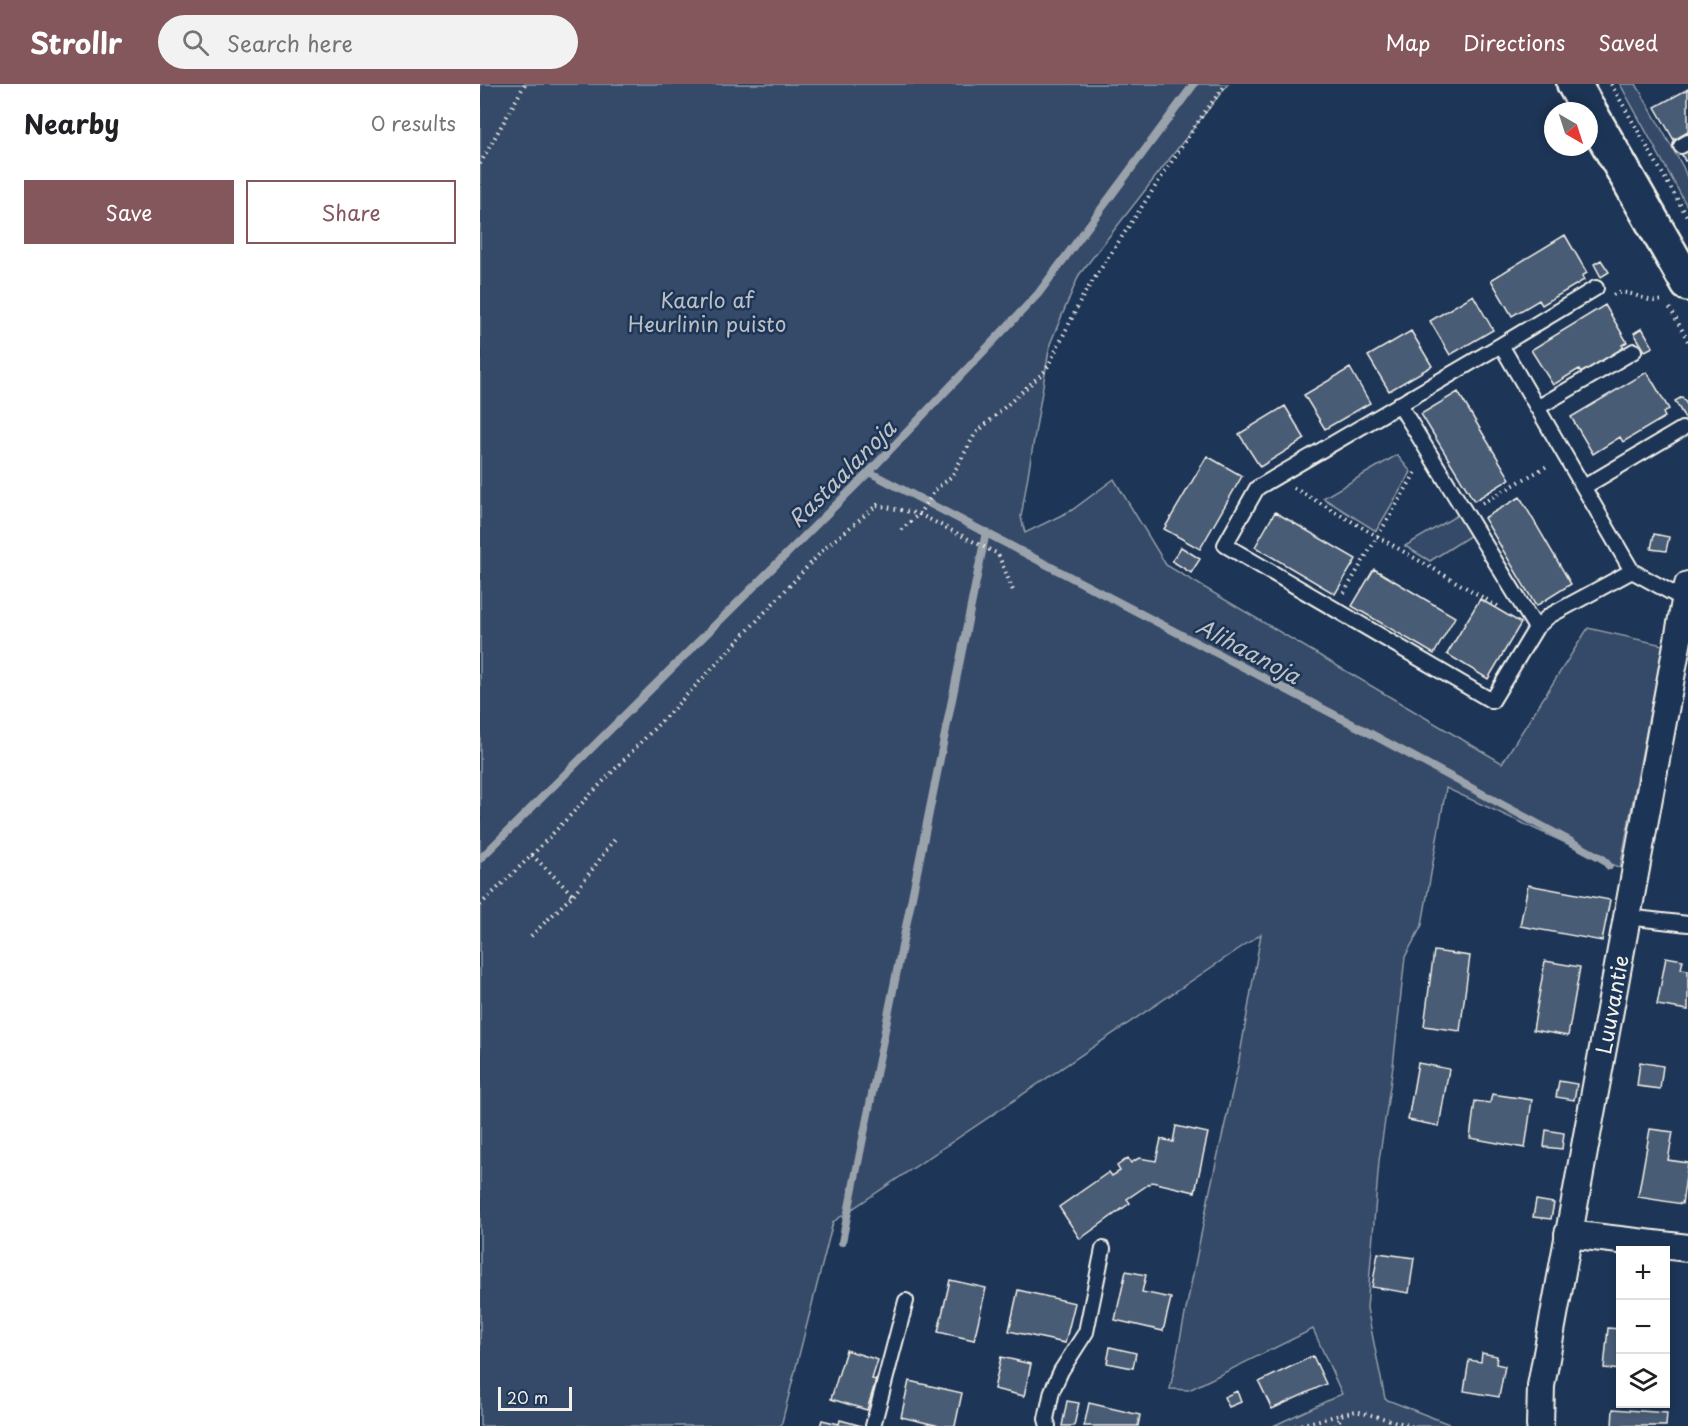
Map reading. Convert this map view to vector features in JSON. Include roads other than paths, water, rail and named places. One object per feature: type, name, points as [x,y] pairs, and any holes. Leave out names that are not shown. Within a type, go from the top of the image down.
[{"type":"main road","points":[[1574,84],[1688,284]]},
{"type":"street","name":"Luuvantie","points":[[1540,1426],[1541,1386],[1687,593]]},
{"type":"street","points":[[1568,1234],[1688,1248]]},
{"type":"lane","points":[[1596,288],[1257,488],[1225,545],[1492,701],[1536,628],[1549,616],[1632,571]]},
{"type":"lane","points":[[1501,345],[1632,571],[1687,593]]},
{"type":"lane","points":[[1538,408],[1634,351]]},
{"type":"lane","points":[[1400,404],[1536,628]]},
{"type":"lane","points":[[1584,487],[1682,429]]},
{"type":"lane","points":[[1626,917],[1688,924]]},
{"type":"lane","points":[[1048,1426],[1046,1419],[1052,1391],[1060,1371],[1086,1332],[1103,1249]]},
{"type":"lane","points":[[873,1426],[906,1301]]},
{"type":"waterway","name":"Rastaalanoja","points":[[480,859],[869,472],[1038,294],[1194,84]]},
{"type":"waterway","name":"Alihaanoja","points":[[869,472],[1362,729],[1603,859],[1609,866]]},
{"type":"waterway","points":[[842,1242],[986,532]]},
{"type":"park label","name":"Kaarlo af Heurlinin puisto","points":[[707,311]]}]
